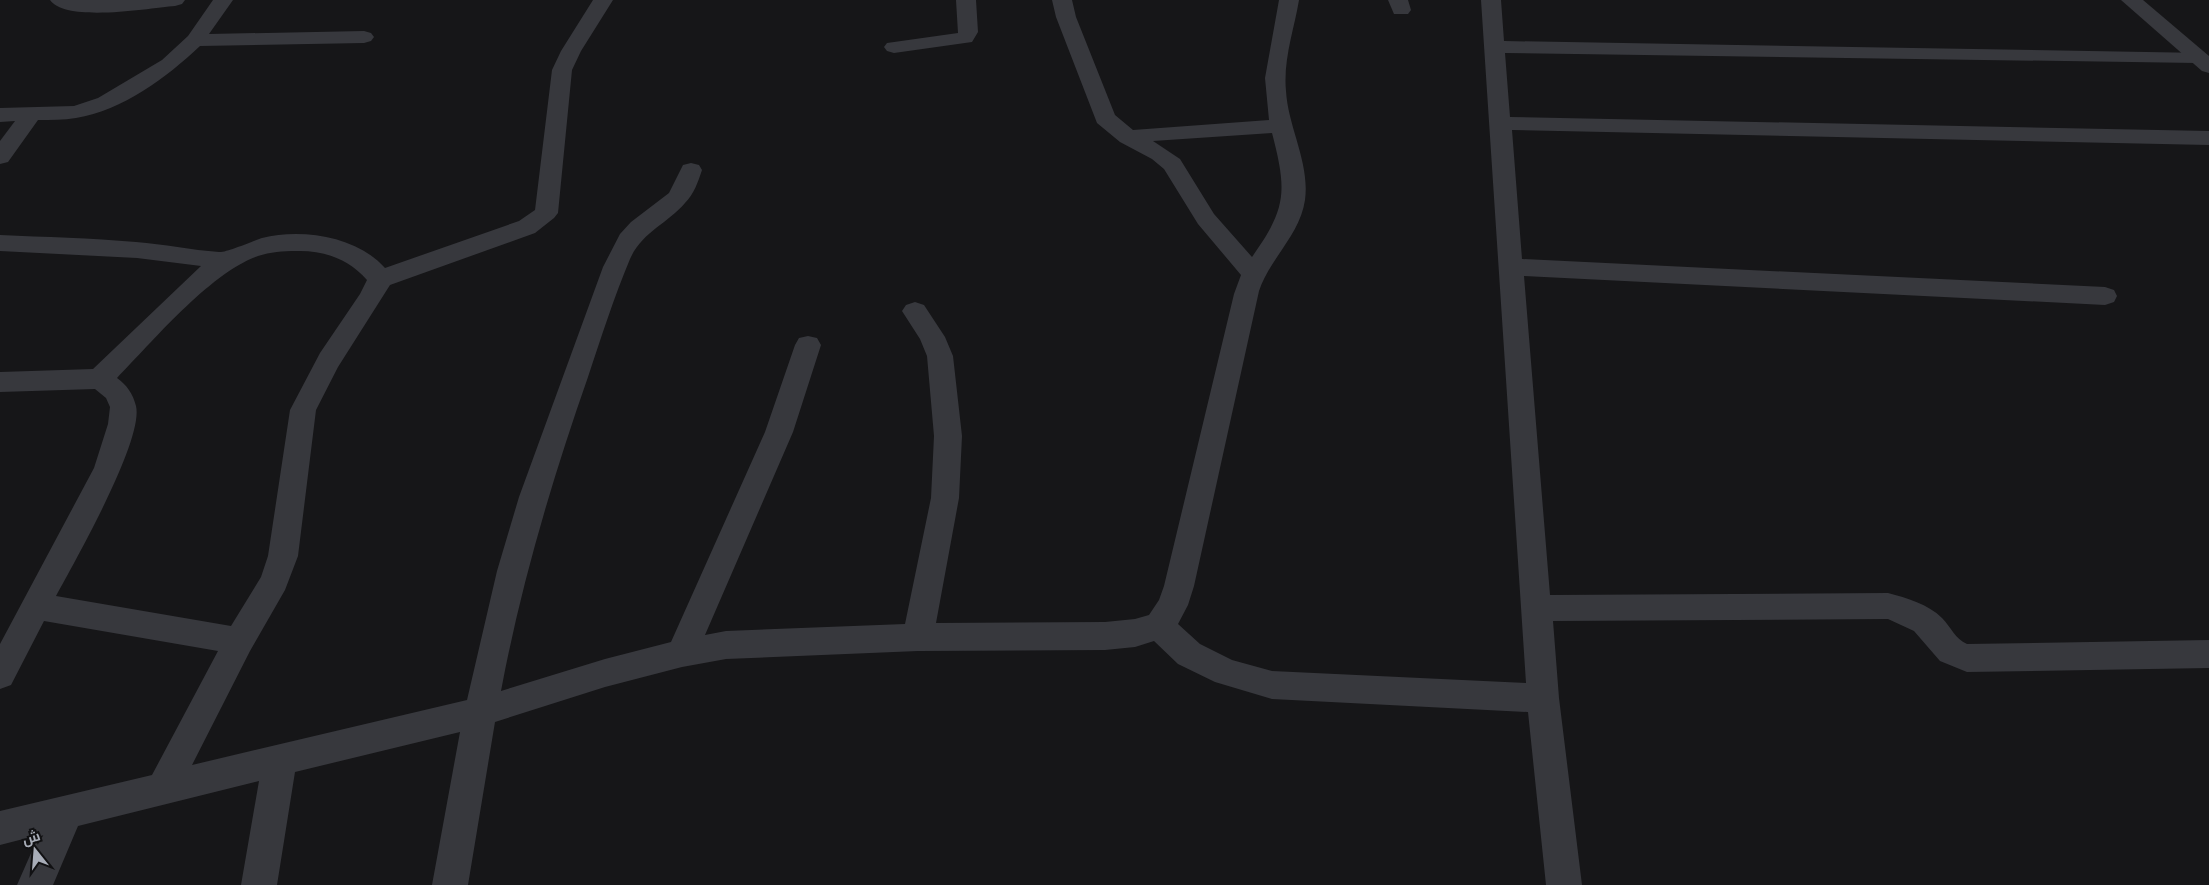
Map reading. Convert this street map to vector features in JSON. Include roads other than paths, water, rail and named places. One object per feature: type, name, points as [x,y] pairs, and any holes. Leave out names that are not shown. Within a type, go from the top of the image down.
[{"type":"street","points":[[60,0],[68,5],[93,6],[175,0]]},
{"type":"street","points":[[0,115],[75,112],[106,103],[169,64],[195,40],[223,0]]},
{"type":"street","points":[[162,789],[238,641],[274,580],[283,556],[303,410],[320,376],[347,331],[366,307],[380,279],[527,227],[546,213],[562,70],[568,54],[598,12],[603,0]]},
{"type":"street","points":[[894,47],[965,38],[968,32],[966,0]]},
{"type":"street","points":[[1062,0],[1066,17],[1105,118],[1128,137],[1160,154],[1172,164],[1206,219],[1233,252],[1254,273]]},
{"type":"street","points":[[0,828],[480,712],[605,673],[682,653],[726,645],[918,637],[1105,636],[1135,633],[1159,626],[1173,604],[1179,586],[1246,294],[1254,273],[1278,242],[1290,213],[1293,174],[1275,92],[1276,62],[1289,0]]},
{"type":"street","points":[[1491,0],[1544,698],[1564,885]]},
{"type":"street","points":[[2131,0],[2203,62]]},
{"type":"street","points":[[195,40],[364,37]]},
{"type":"street","points":[[1495,47],[2203,62]]},
{"type":"street","points":[[0,157],[31,114]]},
{"type":"street","points":[[1501,123],[2209,138]]},
{"type":"street","points":[[1128,137],[1206,129],[1281,126]]},
{"type":"street","points":[[450,885],[480,712],[523,531],[551,449],[564,401],[619,257],[639,228],[680,197],[687,186],[691,170]]},
{"type":"street","points":[[0,243],[137,250],[223,261]]},
{"type":"street","points":[[100,379],[202,277],[223,261],[250,248],[273,244],[320,244],[361,258],[374,270],[380,279]]},
{"type":"street","points":[[1511,267],[2105,296]]},
{"type":"street","points":[[915,311],[932,338],[940,356],[948,436],[945,498],[918,637]]},
{"type":"street","points":[[682,653],[779,432],[808,345]]},
{"type":"street","points":[[0,382],[100,379],[117,392],[123,408],[117,446],[108,468],[0,675]]},
{"type":"street","points":[[36,606],[238,641]]},
{"type":"street","points":[[1537,608],[1888,606],[1901,609],[1924,622],[1949,650],[1967,658],[2209,654]]},
{"type":"street","points":[[1159,626],[1189,654],[1226,672],[1272,685],[1544,698]]},
{"type":"street","points":[[259,885],[280,759]]},
{"type":"street","points":[[36,885],[67,811]]}]
